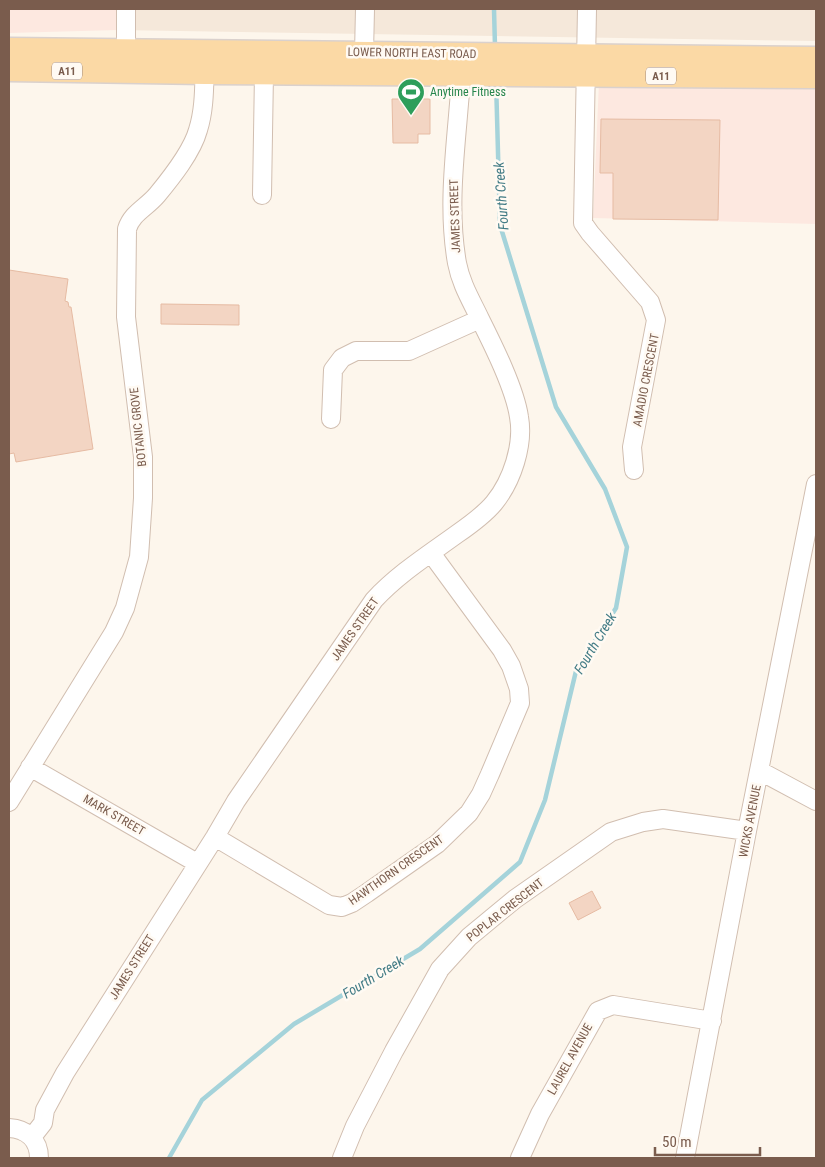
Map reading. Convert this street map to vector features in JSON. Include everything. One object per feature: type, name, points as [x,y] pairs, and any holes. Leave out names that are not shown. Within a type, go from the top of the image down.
[{"type":"main road","name":"LOWER NORTH EAST ROAD","points":[[9,49],[126,61]]},
{"type":"main road","name":"LOWER NORTH EAST ROAD","points":[[9,70],[126,61],[205,62],[364,53],[485,65]]},
{"type":"main road","name":"LOWER NORTH EAST ROAD","points":[[586,66],[816,58]]},
{"type":"main road","name":"LOWER NORTH EAST ROAD","points":[[205,62],[264,73],[485,65],[586,66],[816,77]]},
{"type":"street","points":[[126,9],[126,61]]},
{"type":"street","points":[[364,53],[365,9]]},
{"type":"street","name":"AMADIO CRESCENT","points":[[586,9],[583,224],[650,302],[656,320],[632,447],[634,470]]},
{"type":"street","name":"BOTANIC GROVE","points":[[9,802],[114,632],[125,608],[134,578],[139,557],[141,534],[143,457],[126,317],[127,229],[130,220],[135,214],[151,202],[174,173],[195,139],[201,120],[205,62]]},
{"type":"street","name":"JAMES STREET","points":[[32,1137],[43,1124],[45,1110],[65,1073],[236,801],[374,600],[386,587],[477,519],[495,502],[512,471],[517,452],[519,418],[517,410],[512,393],[480,319],[465,291],[457,266],[454,241],[453,175],[485,65]]},
{"type":"street","points":[[262,195],[264,73]]},
{"type":"street","points":[[332,419],[332,370],[342,358],[356,351],[409,351],[480,319]]},
{"type":"street","name":"WICKS AVENUE","points":[[685,1158],[747,831],[811,543],[816,484]]},
{"type":"street","name":"HAWTHORN CRESCENT","points":[[215,837],[329,906],[342,906],[367,893],[437,844],[469,813],[481,794],[511,728],[520,703],[519,689],[511,666],[502,650],[431,553]]},
{"type":"street","name":"MARK STREET","points":[[30,767],[197,863]]},
{"type":"street","points":[[760,771],[816,801]]},
{"type":"street","name":"POPLAR CRESCENT","points":[[342,1158],[355,1126],[394,1051],[440,970],[469,937],[515,899],[610,832],[643,822],[663,819],[747,831]]},
{"type":"street","name":"LAUREL AVENUE","points":[[520,1158],[540,1114],[598,1011],[613,1005],[712,1021]]},
{"type":"street","points":[[9,1128],[24,1130],[32,1137],[39,1148],[39,1158]]},
{"type":"shaded area","points":[[9,9],[117,9],[118,30],[9,33]]},
{"type":"shaded area","points":[[117,9],[816,9],[816,41],[118,30]]},
{"type":"shaded area","points":[[599,82],[816,88],[816,224],[593,218]]},
{"type":"building","name":"Anytime Fitness","points":[[392,99],[430,99],[430,134],[418,134],[418,143],[393,143]]},
{"type":"building","points":[[601,119],[720,120],[718,220],[613,219],[613,173],[600,173]]},
{"type":"building","points":[[9,270],[68,279],[65,301],[71,307],[93,449],[16,462],[14,453],[9,454]]},
{"type":"building","points":[[161,304],[239,305],[239,325],[161,324]]},
{"type":"building","points":[[592,891],[601,908],[578,920],[569,903]]},
{"type":"waterway","name":"Fourth Creek","points":[[494,9],[495,47]]},
{"type":"waterway","name":"Fourth Creek","points":[[169,1158],[202,1100],[294,1024],[420,949],[520,862],[545,800],[576,671],[616,608],[627,547],[605,489],[556,407],[500,225],[496,80]]},
{"type":"place","name":"Anytime Fitness","points":[[411,116]]}]
